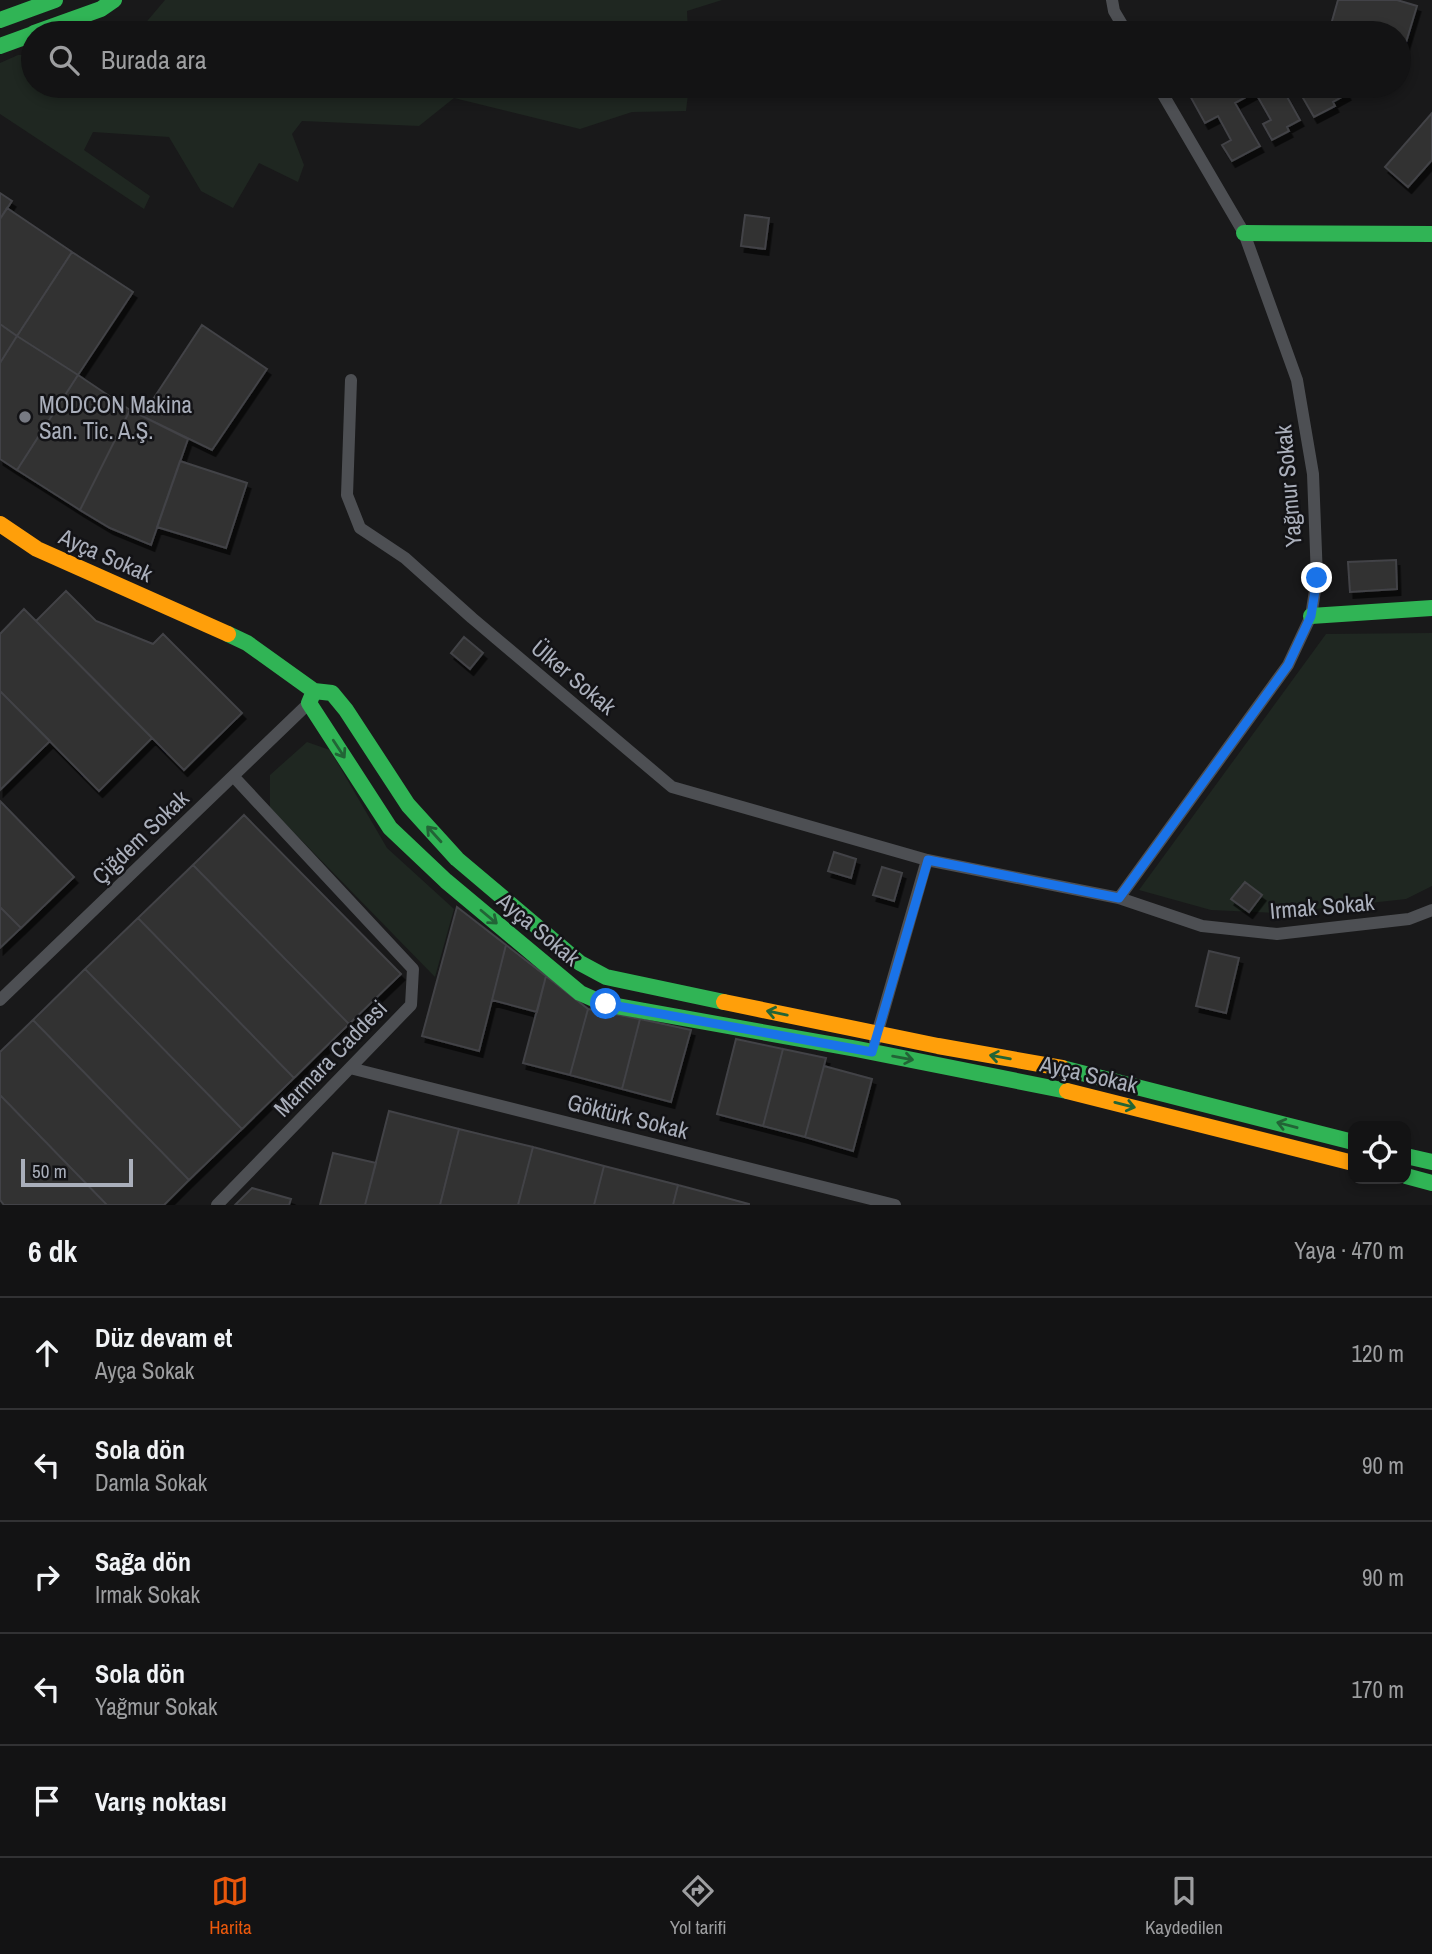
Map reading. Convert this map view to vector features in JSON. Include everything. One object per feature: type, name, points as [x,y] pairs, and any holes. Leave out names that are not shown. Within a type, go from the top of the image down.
[{"type":"street","points":[[0,20],[55,0]]},
{"type":"street","points":[[68,21],[101,9],[114,0]]},
{"type":"street","points":[[1112,0],[1120,21]]},
{"type":"street","points":[[0,46],[21,38]]},
{"type":"street","name":"Yağmur Sokak","points":[[1119,898],[1288,665],[1311,616],[1317,578],[1313,474],[1297,380],[1244,233],[1165,98]]},
{"type":"street","points":[[1244,233],[1432,234]]},
{"type":"street","name":"Ülker Sokak","points":[[351,380],[347,495],[360,528],[405,558],[672,787],[928,860]]},
{"type":"street","name":"Ayça Sokak","points":[[0,524],[37,549],[247,643],[312,697],[390,828],[446,881],[580,993],[606,1004],[872,1052],[1072,1092],[1348,1162]]},
{"type":"street","points":[[1311,616],[1432,608]]},
{"type":"street","points":[[312,697],[332,693],[408,805],[457,859],[580,962],[606,977],[877,1034],[1055,1066],[1348,1141]]},
{"type":"street","name":"Çiğdem Sokak","points":[[0,1000],[233,777],[312,697]]},
{"type":"street","name":"Marmara Caddesi","points":[[217,1205],[411,1005],[413,969],[233,777]]},
{"type":"street","points":[[872,1052],[928,860]]},
{"type":"street","name":"Irmak Sokak","points":[[928,860],[1119,898],[1202,926],[1277,934],[1409,919],[1432,910]]},
{"type":"street","name":"Göktürk Sokak","points":[[350,1068],[895,1205]]},
{"type":"street","points":[[1411,1157],[1432,1162]]},
{"type":"street","points":[[1411,1177],[1432,1183]]},
{"type":"shaded area","points":[[165,0],[722,0],[687,11],[687,21],[147,21]]},
{"type":"shaded area","points":[[21,55],[21,98],[454,98],[419,126],[302,121],[292,134],[304,165],[298,182],[259,163],[233,208],[201,191],[169,137],[93,132],[84,150],[150,196],[144,209],[0,114],[0,63]]},
{"type":"shaded area","points":[[454,98],[688,98],[686,111],[632,112],[580,129]]},
{"type":"shaded area","points":[[1432,633],[1432,886],[1406,899],[1279,913],[1211,910],[1139,890],[1326,634]]},
{"type":"shaded area","points":[[307,742],[330,750],[387,848],[454,909],[435,977],[270,808],[270,775]]},
{"type":"building","points":[[1338,0],[1397,0],[1417,6],[1411,26],[1411,21],[1332,21]]},
{"type":"building","points":[[1191,98],[1244,98],[1235,103],[1260,146],[1232,161],[1222,145],[1231,140],[1218,116],[1205,123]]},
{"type":"building","points":[[1258,98],[1288,98],[1300,120],[1287,127],[1289,131],[1272,140],[1263,124],[1271,120]]},
{"type":"building","points":[[1303,98],[1340,98],[1333,102],[1335,106],[1314,117]]},
{"type":"building","points":[[1432,113],[1432,160],[1408,187],[1385,167]]},
{"type":"building","points":[[0,193],[12,201],[0,219]]},
{"type":"building","points":[[7,208],[72,252],[17,336],[0,324],[0,219]]},
{"type":"building","points":[[745,215],[769,218],[765,249],[741,246]]},
{"type":"building","points":[[72,252],[133,292],[78,375],[17,336]]},
{"type":"building","points":[[0,324],[17,336],[0,363]]},
{"type":"building","points":[[202,325],[267,369],[212,450],[142,416]]},
{"type":"building","name":"MODCON Makina San. Tic. A.Ş.","points":[[17,336],[78,375],[17,470],[0,459],[0,363]]},
{"type":"building","points":[[78,375],[130,410],[80,510],[17,470]]},
{"type":"building","points":[[130,410],[188,439],[151,545],[110,528],[80,510]]},
{"type":"building","points":[[180,461],[247,483],[226,548],[157,527]]},
{"type":"building","points":[[1396,560],[1397,589],[1350,592],[1348,562]]},
{"type":"building","points":[[66,591],[96,621],[153,644],[163,634],[242,713],[184,770],[36,621]]},
{"type":"building","points":[[24,609],[152,738],[99,791],[0,691],[0,634]]},
{"type":"building","points":[[464,637],[483,653],[470,669],[451,653]]},
{"type":"building","points":[[0,691],[50,741],[0,790]]},
{"type":"building","points":[[0,801],[74,877],[21,928],[0,907]]},
{"type":"building","points":[[244,815],[401,974],[349,1024],[193,865]]},
{"type":"building","points":[[834,852],[856,859],[851,878],[828,871]]},
{"type":"building","points":[[193,865],[349,1024],[294,1078],[138,918]]},
{"type":"building","points":[[882,867],[902,873],[894,901],[873,895]]},
{"type":"building","points":[[1245,882],[1262,895],[1249,912],[1231,899]]},
{"type":"building","points":[[0,907],[21,928],[0,948]]},
{"type":"building","points":[[457,907],[506,945],[479,1051],[422,1036]]},
{"type":"building","points":[[138,918],[294,1078],[242,1129],[85,969]]},
{"type":"building","points":[[506,945],[546,976],[537,1012],[492,1000]]},
{"type":"building","points":[[1209,951],[1239,958],[1226,1013],[1196,1006]]},
{"type":"building","points":[[85,969],[242,1129],[189,1180],[33,1020]]},
{"type":"building","points":[[546,976],[588,1009],[570,1075],[523,1063]]},
{"type":"building","points":[[588,1009],[640,1019],[622,1089],[570,1075]]},
{"type":"building","points":[[640,1019],[691,1030],[671,1102],[622,1089]]},
{"type":"building","points":[[33,1020],[189,1180],[164,1205],[107,1205],[0,1095],[0,1052]]},
{"type":"building","points":[[736,1039],[783,1049],[763,1126],[717,1114]]},
{"type":"building","points":[[783,1049],[826,1058],[805,1137],[763,1126]]},
{"type":"building","points":[[824,1066],[872,1079],[853,1151],[805,1137]]},
{"type":"building","points":[[0,1095],[107,1205],[4,1205],[0,1200]]},
{"type":"building","points":[[389,1111],[459,1129],[440,1205],[365,1205]]},
{"type":"building","points":[[459,1129],[533,1147],[518,1205],[440,1205]]},
{"type":"building","points":[[533,1147],[604,1166],[594,1205],[518,1205]]},
{"type":"building","points":[[333,1153],[376,1163],[365,1205],[320,1205]]},
{"type":"building","points":[[604,1166],[678,1185],[673,1205],[594,1205]]},
{"type":"building","points":[[678,1185],[749,1204],[749,1205],[673,1205]]},
{"type":"building","points":[[252,1188],[291,1199],[289,1205],[235,1205]]},
{"type":"traffic: fast","points":[[0,20],[55,0]]},
{"type":"traffic: fast","points":[[68,21],[101,9],[114,0]]},
{"type":"traffic: fast","points":[[0,46],[21,38]]},
{"type":"traffic: fast","points":[[1244,233],[1432,234]]},
{"type":"traffic: fast","points":[[1311,616],[1432,608]]},
{"type":"traffic: fast","points":[[228,634],[247,643],[314,691],[332,693],[408,805],[457,859],[580,963],[606,977],[724,1002]]},
{"type":"traffic: fast","points":[[314,691],[309,703],[390,828],[446,881],[580,993],[605,1004],[857,1049],[1067,1091]]},
{"type":"traffic: fast","points":[[1062,1068],[1348,1141]]},
{"type":"traffic: fast","points":[[1411,1157],[1432,1162]]},
{"type":"traffic: fast","points":[[1411,1177],[1432,1183]]},
{"type":"traffic: slow","points":[[0,524],[37,549],[228,634]]},
{"type":"traffic: slow","points":[[724,1002],[938,1046],[1062,1068]]},
{"type":"traffic: slow","points":[[1067,1091],[1348,1162]]},
{"type":"place","name":"MODCON Makina San. Tic. A.Ş.","points":[[25,417]]},
{"type":"route","points":[[606,1004],[872,1052],[928,860],[1119,898],[1288,665],[1311,616],[1317,578]]}]
